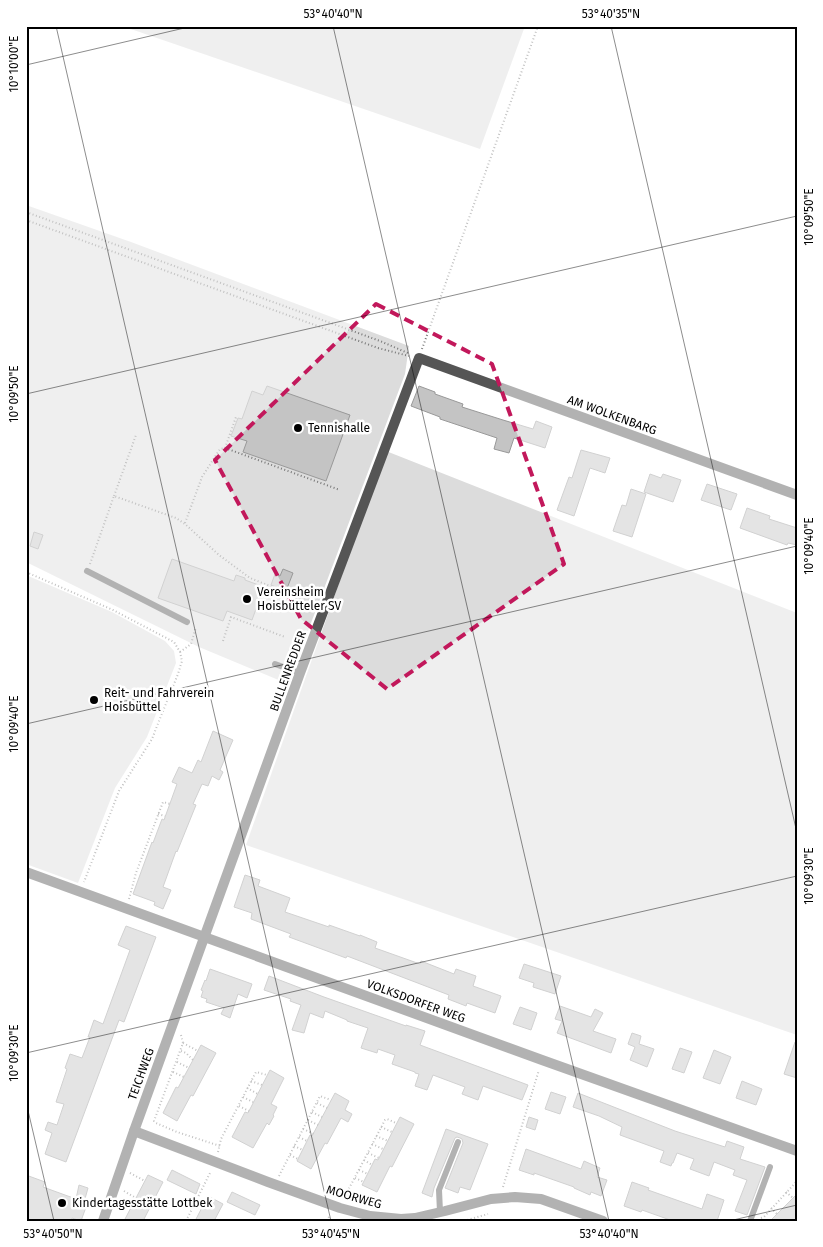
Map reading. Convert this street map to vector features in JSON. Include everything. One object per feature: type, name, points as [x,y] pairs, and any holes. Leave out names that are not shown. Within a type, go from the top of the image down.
[{"type":"street","name":"AM WOLKENBARG","points":[[419,358],[797,495]]},
{"type":"street","name":"BULLENREDDER","points":[[205,937],[300,673],[419,358]]},
{"type":"street","name":"VOLKSDORFER WEG","points":[[26,872],[797,1151]]},
{"type":"street","name":"TEICHWEG","points":[[104,1221],[120,1169],[205,937]]},
{"type":"street","name":"MOORWEG","points":[[134,1131],[276,1185],[340,1208],[370,1216],[401,1219],[440,1212],[485,1200],[515,1197],[541,1200],[603,1221]]},
{"type":"lane","points":[[87,572],[187,622]]},
{"type":"lane","points":[[275,664],[300,673]]},
{"type":"lane","points":[[440,1212],[439,1190],[458,1142]]},
{"type":"lane","points":[[751,1220],[770,1167]]},
{"type":"path","points":[[419,358],[538,26]]},
{"type":"path","points":[[26,212],[380,341],[419,358]]},
{"type":"path","points":[[26,220],[378,348],[419,358]]},
{"type":"path","points":[[225,448],[236,417]]},
{"type":"path","points":[[87,572],[136,435]]},
{"type":"path","points":[[185,524],[202,477],[220,449],[225,448],[340,490]]},
{"type":"path","points":[[114,496],[176,518],[219,555],[250,578],[300,598]]},
{"type":"path","points":[[94,553],[114,496]]},
{"type":"path","points":[[26,572],[113,610],[174,642],[180,652],[182,661],[152,739],[119,791],[80,892]]},
{"type":"path","points":[[223,640],[231,617],[285,636]]},
{"type":"path","points":[[180,652],[191,644],[196,627]]},
{"type":"path","points":[[126,909],[136,873],[163,802],[170,804]]},
{"type":"path","points":[[158,814],[165,816]]},
{"type":"path","points":[[175,1018],[184,1043],[154,1121],[177,1132],[220,1146]]},
{"type":"path","points":[[184,1043],[198,1051]]},
{"type":"path","points":[[181,1051],[193,1060]]},
{"type":"path","points":[[500,1198],[542,1060]]},
{"type":"path","points":[[177,1062],[189,1068]]},
{"type":"path","points":[[173,1072],[184,1077]]},
{"type":"path","points":[[186,1221],[215,1163],[221,1139],[256,1072],[267,1076]]},
{"type":"path","points":[[252,1080],[262,1085]]},
{"type":"path","points":[[248,1088],[258,1094]]},
{"type":"path","points":[[276,1185],[320,1096],[331,1100]]},
{"type":"path","points":[[243,1097],[253,1102]]},
{"type":"path","points":[[317,1103],[327,1108]]},
{"type":"path","points":[[238,1106],[249,1111]]},
{"type":"path","points":[[312,1112],[322,1117]]},
{"type":"path","points":[[347,1192],[384,1120],[387,1119],[396,1123]]},
{"type":"path","points":[[308,1120],[318,1125]]},
{"type":"path","points":[[381,1127],[392,1132]]},
{"type":"path","points":[[303,1129],[314,1134]]},
{"type":"path","points":[[376,1136],[388,1141]]},
{"type":"path","points":[[299,1137],[307,1141]]},
{"type":"path","points":[[372,1144],[383,1149]]},
{"type":"path","points":[[294,1146],[303,1150]]},
{"type":"path","points":[[368,1153],[379,1158]]},
{"type":"path","points":[[290,1155],[298,1159]]},
{"type":"path","points":[[364,1160],[372,1165]]},
{"type":"path","points":[[120,1169],[145,1181]]},
{"type":"path","points":[[359,1170],[368,1174]]},
{"type":"path","points":[[355,1178],[364,1182]]},
{"type":"path","points":[[751,1220],[764,1217],[797,1181]]},
{"type":"path","points":[[115,1188],[136,1198]]},
{"type":"path","points":[[786,1192],[793,1198]]},
{"type":"path","points":[[771,1208],[777,1214]]},
{"type":"path","points":[[464,1221],[488,1214]]},
{"type":"highlighted area","points":[[376,304],[492,364],[564,564],[387,689],[301,619],[215,460]]},
{"type":"shaded area","points":[[122,26],[525,26],[480,149]]},
{"type":"shaded area","points":[[26,205],[131,242],[409,346],[405,374],[288,684],[199,647],[26,562]]},
{"type":"shaded area","points":[[386,451],[797,613],[797,1035],[246,845]]},
{"type":"shaded area","name":"Reit- und Fahrverein Hoisbüttel","points":[[26,575],[112,612],[165,641],[174,651],[176,663],[147,737],[115,788],[78,883],[26,864]]},
{"type":"building","name":"Tennishalle","points":[[267,386],[350,415],[326,481],[243,452],[247,441],[231,436],[238,418],[242,419],[252,391],[263,395]]},
{"type":"building","points":[[419,386],[463,404],[462,407],[503,420],[533,429],[536,421],[552,427],[545,448],[514,438],[509,453],[494,449],[497,438],[440,419],[440,417],[411,406]]},
{"type":"building","points":[[581,450],[610,458],[605,473],[590,468],[574,516],[557,510],[569,477],[572,478]]},
{"type":"building","points":[[650,474],[661,478],[663,474],[681,480],[673,502],[644,492]]},
{"type":"building","points":[[707,484],[737,494],[731,510],[701,500]]},
{"type":"building","points":[[631,489],[646,494],[632,537],[613,531],[622,505],[626,506]]},
{"type":"building","points":[[747,508],[770,516],[769,519],[797,528],[797,545],[788,543],[787,545],[740,528]]},
{"type":"building","points":[[34,532],[43,535],[38,549],[30,546]]},
{"type":"building","points":[[172,559],[234,581],[236,575],[264,587],[252,620],[227,611],[223,621],[158,598]]},
{"type":"building","points":[[283,569],[293,573],[286,591],[271,585],[275,574],[280,576]]},
{"type":"building","points":[[213,731],[233,740],[220,770],[223,772],[219,780],[212,776],[208,786],[202,784],[193,804],[196,805],[163,887],[171,890],[163,909],[154,905],[155,902],[133,894],[152,842],[162,819],[164,820],[177,784],[172,782],[179,767],[192,773],[198,760],[201,762]]},
{"type":"building","points":[[245,875],[260,880],[258,886],[290,898],[285,912],[360,935],[377,942],[375,948],[420,964],[421,961],[454,974],[456,969],[476,976],[473,986],[501,996],[495,1013],[467,1003],[466,1006],[448,999],[449,995],[347,956],[346,958],[289,937],[291,934],[251,919],[252,913],[234,907]]},
{"type":"building","points":[[126,926],[156,937],[124,1022],[119,1020],[66,1162],[45,1154],[52,1133],[45,1130],[48,1122],[57,1125],[64,1104],[56,1102],[70,1054],[82,1058],[94,1020],[103,1024],[130,950],[118,945]]},
{"type":"building","points":[[524,964],[561,976],[555,994],[533,987],[534,983],[519,978]]},
{"type":"building","points":[[210,969],[252,984],[247,998],[238,994],[230,1018],[221,1014],[224,1008],[206,1002],[207,999],[201,997],[203,991],[201,990]]},
{"type":"building","points":[[269,976],[406,1026],[425,1031],[420,1045],[528,1085],[522,1100],[483,1086],[478,1100],[462,1094],[465,1087],[433,1075],[427,1090],[415,1086],[419,1074],[392,1064],[395,1055],[378,1049],[377,1053],[361,1048],[368,1028],[325,1011],[323,1018],[310,1013],[304,1033],[292,1030],[301,1005],[290,1001],[291,999],[264,990]]},
{"type":"building","points":[[560,1006],[591,1017],[595,1009],[603,1013],[593,1031],[616,1039],[611,1053],[557,1033],[562,1021],[555,1019]]},
{"type":"building","points":[[520,1007],[537,1013],[531,1030],[513,1024]]},
{"type":"building","points":[[632,1033],[641,1036],[639,1044],[654,1049],[647,1067],[630,1060],[635,1047],[628,1044]]},
{"type":"building","points":[[795,1042],[797,1042],[797,1078],[784,1074]]},
{"type":"building","points":[[201,1045],[216,1053],[177,1121],[163,1113]]},
{"type":"building","points":[[680,1048],[692,1052],[684,1073],[672,1069]]},
{"type":"building","points":[[714,1050],[731,1057],[720,1084],[703,1078]]},
{"type":"building","points":[[270,1070],[284,1078],[271,1104],[277,1107],[274,1116],[269,1125],[267,1123],[253,1148],[232,1137],[245,1112],[248,1113]]},
{"type":"building","points":[[742,1081],[762,1089],[756,1105],[736,1098]]},
{"type":"building","points":[[551,1092],[566,1097],[560,1114],[545,1109]]},
{"type":"building","points":[[335,1093],[349,1101],[345,1110],[352,1114],[348,1122],[341,1118],[311,1169],[297,1161]]},
{"type":"building","points":[[578,1093],[675,1131],[725,1147],[727,1141],[744,1147],[740,1159],[765,1167],[747,1215],[735,1211],[747,1180],[733,1175],[735,1170],[714,1162],[709,1176],[690,1169],[694,1159],[677,1153],[671,1166],[660,1162],[664,1151],[620,1135],[622,1127],[573,1107]]},
{"type":"building","points":[[400,1117],[414,1124],[377,1192],[362,1185],[375,1159],[378,1160]]},
{"type":"building","points":[[529,1117],[538,1120],[535,1130],[526,1127]]},
{"type":"building","points":[[446,1129],[488,1144],[470,1190],[460,1187],[458,1193],[445,1188],[463,1143],[462,1139],[455,1138],[432,1197],[422,1193]]},
{"type":"building","points":[[526,1149],[581,1169],[584,1161],[600,1168],[597,1177],[607,1180],[601,1196],[591,1192],[590,1195],[574,1187],[534,1173],[534,1175],[519,1170]]},
{"type":"building","points":[[172,1170],[200,1184],[196,1194],[167,1180]]},
{"type":"building","points":[[26,1175],[45,1182],[43,1187],[76,1199],[79,1185],[88,1188],[83,1206],[86,1207],[81,1221],[72,1218],[71,1221],[32,1221],[26,1218]]},
{"type":"building","points":[[148,1175],[163,1182],[143,1221],[124,1221]]},
{"type":"building","points":[[632,1182],[649,1188],[648,1190],[702,1209],[707,1194],[724,1200],[717,1221],[673,1221],[624,1206]]},
{"type":"building","points":[[232,1192],[260,1205],[255,1215],[227,1202]]},
{"type":"building","points":[[797,1194],[797,1221],[770,1221]]},
{"type":"building","points":[[208,1196],[223,1204],[214,1221],[195,1221]]},
{"type":"place","name":"Tennishalle","points":[[298,428]]},
{"type":"place","name":"Vereinsheim Hoisbütteler SV","points":[[247,599]]},
{"type":"place","name":"Reit- und Fahrverein Hoisbüttel","points":[[94,700]]},
{"type":"place","name":"Kindertagesstätte Lottbek","points":[[62,1203]]}]
